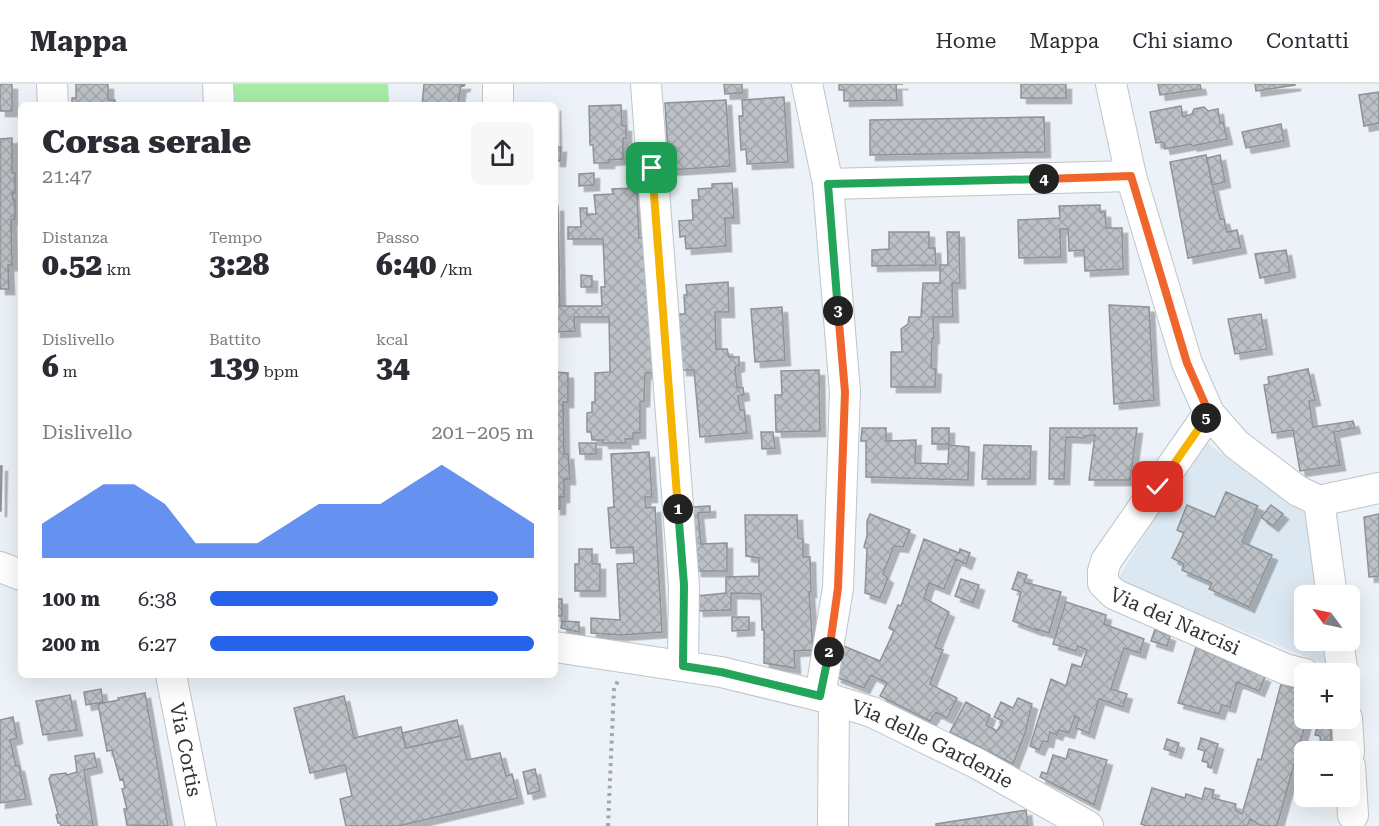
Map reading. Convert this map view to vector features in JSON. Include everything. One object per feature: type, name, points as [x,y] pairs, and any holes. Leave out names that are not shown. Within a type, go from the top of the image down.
[{"type":"street","points":[[52,84],[53,102]]},
{"type":"street","points":[[218,84],[219,102]]},
{"type":"street","points":[[498,84],[498,102]]},
{"type":"street","points":[[646,84],[684,585],[683,666]]},
{"type":"street","points":[[807,84],[828,184],[845,392],[838,588],[827,698],[833,826]]},
{"type":"street","points":[[1111,84],[1131,176],[1187,363],[1209,413],[1236,444],[1298,491],[1319,501],[1379,488]]},
{"type":"street","points":[[828,184],[1131,176]]},
{"type":"street","name":"Via dei Narcisi","points":[[1209,413],[1106,561],[1103,583],[1114,594],[1294,671]]},
{"type":"street","points":[[1319,501],[1330,585]]},
{"type":"street","points":[[0,567],[18,573]]},
{"type":"street","name":"Via delle Gardenie","points":[[558,647],[721,672],[827,698],[872,712],[978,764],[1088,826]]},
{"type":"street","name":"Via Cortis","points":[[172,678],[201,826]]},
{"type":"street","points":[[1353,807],[1353,815]]},
{"type":"path","points":[[608,826],[614,688],[623,673],[640,659]]},
{"type":"shaded area","points":[[1201,438],[1254,478],[1305,511],[1316,585],[1294,585],[1294,651],[1325,651],[1327,663],[1322,663],[1117,581]]},
{"type":"green space","points":[[233,84],[388,84],[389,102],[234,102]]},
{"type":"building","points":[[0,84],[12,84],[12,111],[0,111]]},
{"type":"building","points":[[76,84],[108,84],[108,100],[115,100],[115,102],[72,102],[72,98],[76,98]]},
{"type":"building","points":[[424,84],[465,84],[461,85],[458,102],[422,102]]},
{"type":"building","points":[[724,84],[742,84],[742,93],[725,94]]},
{"type":"building","points":[[839,84],[896,84],[897,100],[844,101],[844,90],[839,90]]},
{"type":"building","points":[[1021,84],[1066,84],[1066,98],[1021,98]]},
{"type":"building","points":[[1158,84],[1200,84],[1201,89],[1160,95]]},
{"type":"building","points":[[1255,84],[1295,84],[1295,85],[1256,91]]},
{"type":"building","points":[[1379,92],[1379,123],[1364,126],[1359,95]]},
{"type":"building","points":[[784,97],[788,162],[747,164],[746,149],[741,150],[739,116],[743,116],[742,100]]},
{"type":"building","points":[[726,100],[730,166],[669,170],[665,103]]},
{"type":"building","points":[[621,105],[622,126],[626,126],[626,138],[623,138],[623,159],[609,160],[609,163],[594,163],[593,145],[590,145],[589,106]]},
{"type":"building","points":[[1181,106],[1183,117],[1192,114],[1194,109],[1204,107],[1208,111],[1218,109],[1220,123],[1223,122],[1227,139],[1165,149],[1163,142],[1156,143],[1150,112]]},
{"type":"building","points":[[1044,117],[1045,152],[870,155],[870,120]]},
{"type":"building","points":[[1281,124],[1284,141],[1246,148],[1242,132]]},
{"type":"building","points":[[12,138],[12,173],[15,173],[15,193],[12,193],[13,200],[15,200],[15,219],[11,220],[12,265],[8,265],[9,289],[0,289],[0,139]]},
{"type":"building","points":[[558,147],[561,147],[560,161],[558,161]]},
{"type":"building","points":[[1206,155],[1220,219],[1224,219],[1227,232],[1237,230],[1241,248],[1188,258],[1170,162]]},
{"type":"building","points":[[1220,155],[1225,182],[1212,185],[1207,158]]},
{"type":"building","points":[[594,173],[594,185],[579,186],[579,174]]},
{"type":"building","points":[[732,183],[734,218],[725,218],[726,246],[686,249],[685,236],[680,237],[679,221],[693,220],[692,200],[699,200],[698,189],[712,188],[712,184]]},
{"type":"building","points":[[634,188],[634,193],[637,193],[639,238],[644,238],[653,373],[645,373],[644,401],[640,402],[640,433],[633,433],[633,439],[625,439],[626,443],[603,443],[603,440],[592,440],[591,432],[587,432],[587,413],[592,412],[592,402],[595,402],[595,373],[610,372],[609,317],[574,317],[575,331],[558,332],[558,206],[560,306],[602,306],[601,287],[605,287],[603,239],[568,239],[568,227],[581,227],[580,208],[587,208],[587,215],[596,214],[594,195],[613,194],[612,189]]},
{"type":"building","points":[[1100,205],[1100,212],[1105,212],[1106,228],[1122,228],[1123,269],[1085,271],[1084,250],[1069,251],[1068,229],[1060,229],[1061,257],[1019,258],[1018,220],[1060,218],[1059,206]]},
{"type":"building","points":[[889,232],[929,232],[929,248],[935,248],[936,265],[872,266],[872,250],[889,249]]},
{"type":"building","points":[[947,232],[959,232],[960,283],[952,283],[953,317],[933,317],[934,338],[932,338],[931,368],[936,369],[935,387],[891,387],[891,352],[902,352],[901,329],[908,324],[909,317],[921,317],[923,283],[940,283],[940,265],[948,265]]},
{"type":"building","points":[[1286,250],[1290,272],[1260,278],[1255,254]]},
{"type":"building","points":[[581,275],[592,276],[592,287],[581,287]]},
{"type":"building","points":[[728,282],[729,312],[715,312],[716,349],[727,349],[729,357],[739,357],[739,366],[735,367],[737,387],[743,388],[744,395],[738,396],[740,410],[744,410],[747,433],[700,437],[694,370],[681,370],[678,314],[685,314],[686,285]]},
{"type":"building","points":[[1109,305],[1149,307],[1154,400],[1114,404]]},
{"type":"building","points":[[782,307],[785,360],[755,362],[751,309]]},
{"type":"building","points":[[1261,314],[1267,349],[1235,354],[1228,319]]},
{"type":"building","points":[[1308,369],[1315,400],[1309,401],[1313,427],[1353,421],[1355,428],[1334,432],[1340,465],[1300,471],[1293,430],[1272,433],[1264,385],[1269,384],[1268,377]]},
{"type":"building","points":[[819,370],[820,431],[776,432],[775,395],[782,395],[781,371]]},
{"type":"building","points":[[558,372],[568,373],[568,402],[563,402],[564,454],[568,454],[570,479],[564,479],[564,497],[560,497],[560,509],[558,509]]},
{"type":"building","points":[[862,428],[886,428],[886,441],[916,440],[915,463],[948,464],[949,445],[969,447],[968,480],[866,477],[866,441],[861,441]]},
{"type":"building","points":[[932,428],[949,428],[949,444],[932,444]]},
{"type":"building","points":[[1050,428],[1137,428],[1130,480],[1089,480],[1095,435],[1085,436],[1085,438],[1066,437],[1064,479],[1049,479]]},
{"type":"building","points":[[761,432],[773,432],[775,448],[762,449]]},
{"type":"building","points":[[579,443],[596,443],[596,454],[580,454]]},
{"type":"building","points":[[984,445],[1031,446],[1030,479],[982,479]]},
{"type":"building","points":[[649,452],[652,497],[645,497],[646,508],[655,507],[662,632],[621,635],[591,633],[591,618],[620,620],[617,564],[634,563],[633,547],[611,548],[608,508],[614,507],[611,454]]},
{"type":"building","points":[[0,466],[2,466],[1,511],[0,511]]},
{"type":"building","points":[[1226,492],[1258,506],[1242,542],[1272,555],[1249,607],[1209,589],[1212,583],[1182,570],[1184,564],[1172,558],[1184,533],[1177,530],[1187,505],[1215,517]]},
{"type":"building","points":[[1271,505],[1283,514],[1273,526],[1261,517]]},
{"type":"building","points":[[710,506],[710,512],[698,513],[701,544],[727,543],[727,571],[696,571],[692,507]]},
{"type":"building","points":[[870,514],[910,530],[903,547],[894,546],[883,574],[888,578],[880,598],[865,593],[867,549],[864,547]]},
{"type":"building","points":[[1379,514],[1379,576],[1369,577],[1364,517]]},
{"type":"building","points":[[745,515],[797,515],[798,538],[803,539],[803,557],[810,557],[811,592],[809,592],[813,650],[794,651],[795,668],[764,663],[761,594],[731,593],[731,610],[698,611],[697,596],[726,593],[726,577],[759,576],[759,558],[746,556]]},
{"type":"building","points":[[924,539],[959,553],[960,549],[970,553],[966,564],[956,559],[944,589],[929,583],[924,598],[949,612],[935,647],[943,650],[930,684],[957,698],[947,718],[936,712],[930,721],[880,696],[887,683],[871,675],[864,688],[836,677],[839,644],[880,661],[894,631],[889,628],[898,605],[901,606]]},
{"type":"building","points":[[579,549],[592,549],[592,564],[600,564],[600,591],[575,591],[575,564],[579,564]]},
{"type":"building","points":[[1018,572],[1027,575],[1024,582],[1061,592],[1049,633],[1013,621],[1021,592],[1012,589]]},
{"type":"building","points":[[961,579],[979,585],[973,603],[955,596]]},
{"type":"building","points":[[558,599],[562,599],[562,616],[558,616]]},
{"type":"building","points":[[1066,602],[1106,615],[1104,624],[1144,639],[1140,653],[1124,648],[1111,689],[1127,694],[1123,707],[1099,699],[1089,733],[1076,728],[1079,718],[1075,716],[1069,733],[1059,730],[1057,735],[1050,732],[1048,742],[1043,741],[1039,750],[1030,746],[1051,679],[1066,686],[1072,664],[1081,667],[1087,650],[1078,646],[1076,651],[1053,644]]},
{"type":"building","points":[[732,617],[749,617],[749,630],[732,631]]},
{"type":"building","points":[[562,621],[579,622],[579,632],[561,628]]},
{"type":"building","points":[[1155,629],[1170,636],[1167,646],[1151,641]]},
{"type":"building","points":[[1196,647],[1265,677],[1259,691],[1237,682],[1230,707],[1222,705],[1219,714],[1178,703]]},
{"type":"building","points":[[1281,684],[1294,688],[1294,729],[1304,729],[1301,741],[1294,741],[1294,765],[1277,826],[1262,826],[1250,819],[1247,826],[1147,826],[1141,824],[1152,788],[1185,798],[1186,794],[1202,799],[1205,788],[1214,790],[1212,798],[1236,804],[1235,810],[1242,814],[1258,759],[1261,760]]},
{"type":"building","points":[[101,689],[103,702],[86,705],[84,692]]},
{"type":"building","points":[[145,693],[168,826],[127,825],[124,809],[127,809],[122,789],[125,788],[123,779],[120,780],[112,750],[107,751],[98,704]]},
{"type":"building","points":[[70,695],[77,730],[43,735],[36,701]]},
{"type":"building","points":[[344,696],[354,738],[401,727],[406,748],[461,736],[467,760],[500,753],[506,776],[512,774],[518,798],[398,826],[346,826],[340,799],[352,796],[345,765],[310,773],[294,708]]},
{"type":"building","points":[[1018,698],[1032,704],[1025,733],[1013,764],[950,732],[966,702],[990,715],[986,725],[997,731],[1003,721],[994,717],[1001,702],[1013,708]]},
{"type":"building","points":[[13,717],[17,738],[10,740],[16,766],[19,766],[26,799],[0,803],[0,720]]},
{"type":"building","points":[[457,720],[461,736],[406,748],[402,733]]},
{"type":"building","points":[[1317,729],[1331,729],[1331,741],[1320,741],[1320,736],[1315,735]]},
{"type":"building","points":[[1201,738],[1218,744],[1211,768],[1208,767],[1208,763],[1202,761],[1205,751],[1198,749]]},
{"type":"building","points":[[1167,739],[1179,743],[1176,753],[1164,749]]},
{"type":"building","points":[[1069,749],[1107,760],[1094,805],[1040,777],[1042,772],[1047,774],[1053,755],[1066,759]]},
{"type":"building","points":[[94,753],[97,767],[84,770],[93,826],[61,826],[58,823],[56,815],[58,814],[49,779],[51,775],[66,773],[67,775],[77,772],[75,756]]},
{"type":"building","points":[[535,769],[540,791],[528,794],[523,772]]},
{"type":"building","points":[[1026,810],[1028,826],[936,826],[936,824]]},
{"type":"route","points":[[652,168],[684,585],[683,666],[721,672],[820,696],[825,678],[838,588],[845,392],[828,184],[1131,176],[1187,363],[1209,413],[1158,487]]}]
